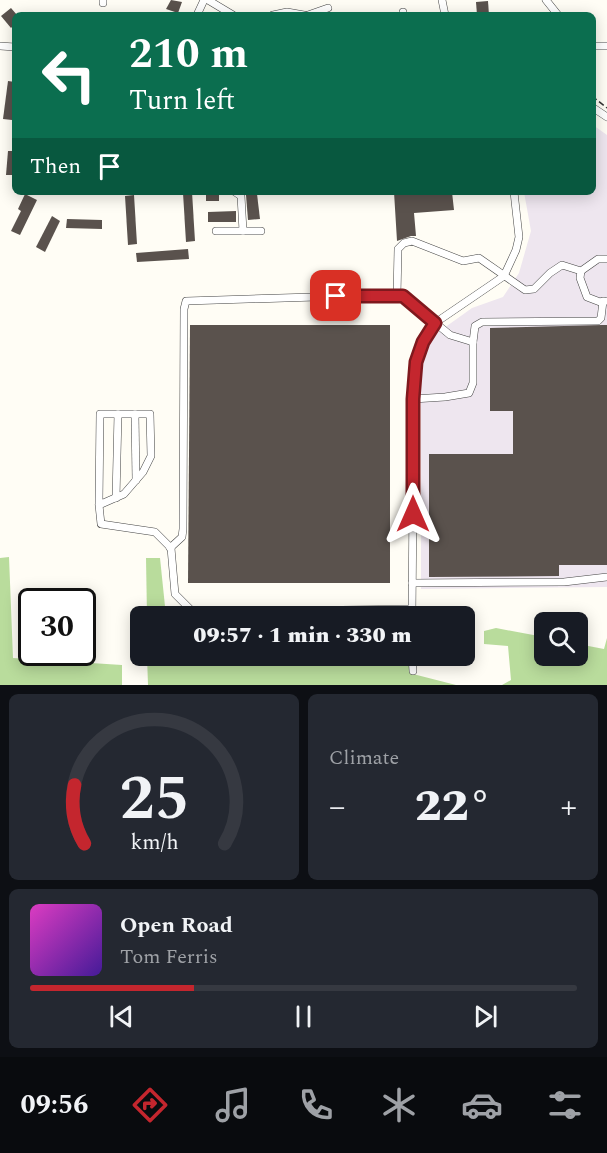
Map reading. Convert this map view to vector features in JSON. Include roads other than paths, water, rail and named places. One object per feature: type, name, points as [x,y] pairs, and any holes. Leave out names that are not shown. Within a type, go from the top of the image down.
[{"type":"street","points":[[206,0],[228,12]]},
{"type":"street","points":[[546,0],[556,12]]},
{"type":"street","points":[[316,12],[327,8]]},
{"type":"street","points":[[240,195],[243,231]]},
{"type":"street","points":[[412,606],[413,399],[418,352],[435,323],[504,276],[516,250],[519,237],[514,195]]},
{"type":"street","points":[[216,231],[261,231]]},
{"type":"street","points":[[397,296],[398,249],[404,243],[412,241],[463,261],[479,258],[525,290],[534,289],[562,265],[581,271]]},
{"type":"street","points":[[413,399],[469,393],[473,383],[475,326],[482,322],[598,321],[601,318],[605,301],[591,299],[584,293],[580,278],[581,271],[598,259],[607,259]]},
{"type":"street","points":[[170,548],[182,537],[183,529],[184,309],[186,301],[403,296],[450,335],[473,342]]},
{"type":"street","points":[[99,505],[124,494],[143,472],[151,456],[150,414],[100,414],[99,505],[101,524],[155,532],[170,548],[175,594],[187,606]]},
{"type":"street","points":[[116,498],[118,414]]},
{"type":"street","points":[[135,414],[136,480]]},
{"type":"street","points":[[412,583],[564,582],[607,577]]},
{"type":"street","points":[[413,666],[413,671]]}]
